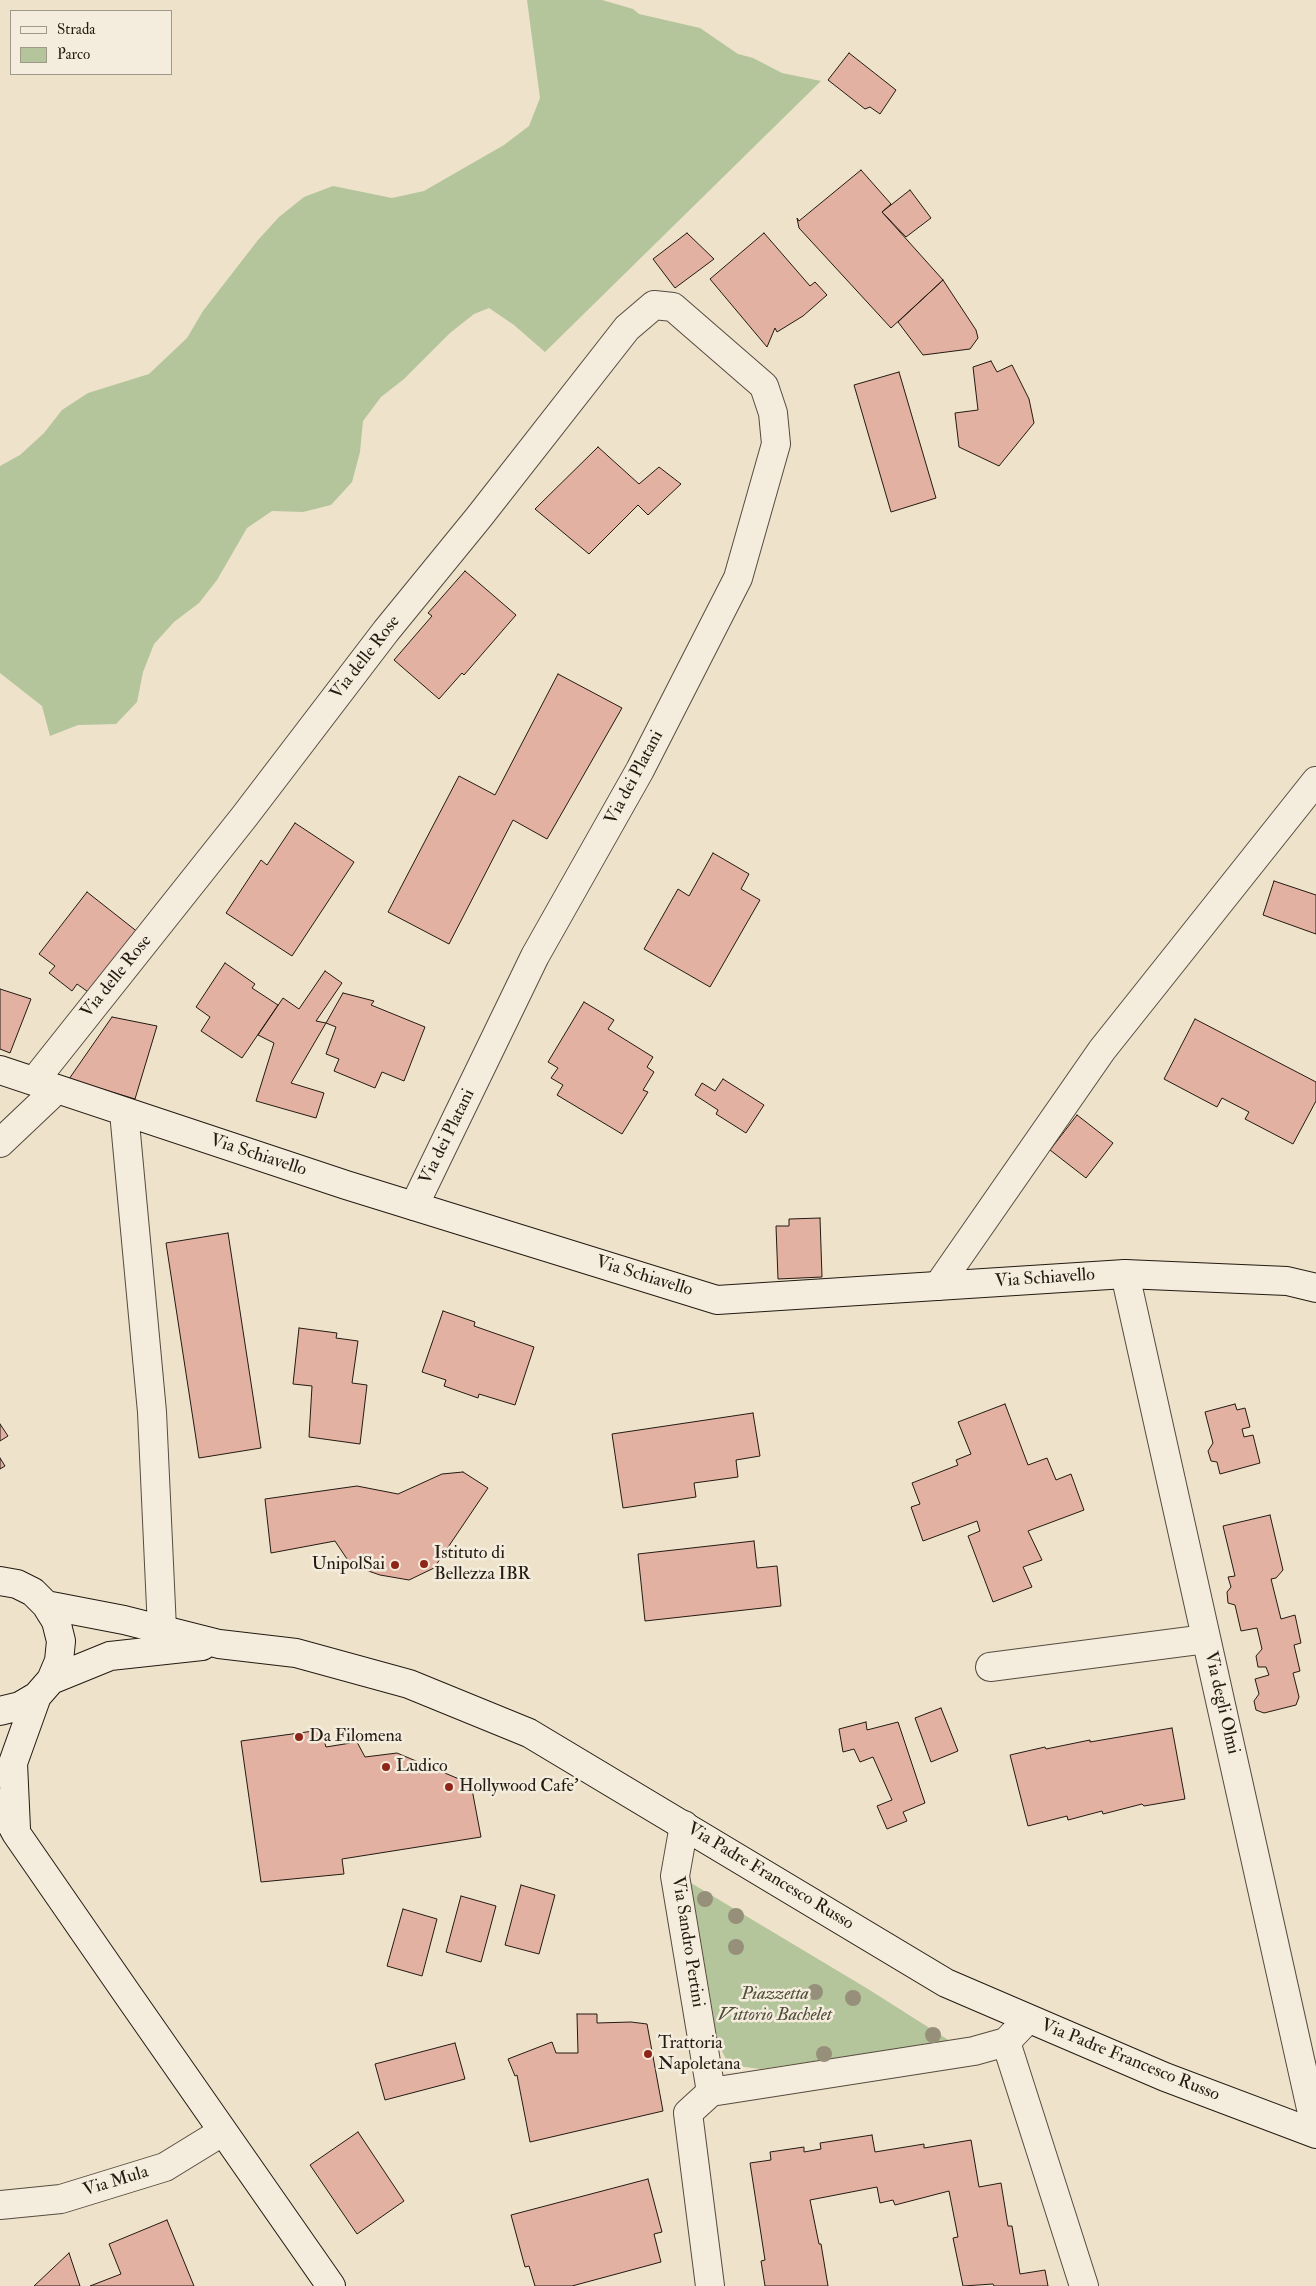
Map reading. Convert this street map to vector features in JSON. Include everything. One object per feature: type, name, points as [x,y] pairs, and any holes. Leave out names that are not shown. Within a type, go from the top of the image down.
[{"type":"street","name":"Via delle Rose","points":[[0,1142],[45,1085],[244,817],[386,631],[479,517],[627,328],[654,305],[673,307],[719,349]]},
{"type":"street","name":"Via dei Platani","points":[[414,1206],[535,956],[640,770],[738,578],[776,444],[773,413],[764,386],[719,349]]},
{"type":"street","points":[[938,1286],[1102,1050],[1316,782]]},
{"type":"street","name":"Via Schiavello","points":[[0,1070],[414,1206],[717,1300],[1125,1274],[1287,1281],[1316,1288]]},
{"type":"street","points":[[124,1112],[152,1412],[162,1629]]},
{"type":"street","name":"Via degli Olmi","points":[[1125,1274],[1316,2133]]},
{"type":"street","points":[[0,1581],[17,1584],[33,1592],[46,1605],[56,1621],[61,1641],[59,1661],[44,1688],[13,1763],[16,1833]]},
{"type":"street","name":"Via Padre Francesco Russo","points":[[46,1605],[124,1620],[219,1644],[296,1653],[409,1684],[530,1733],[946,1983],[1165,2077],[1316,2133]]},
{"type":"street","points":[[990,1667],[1206,1639]]},
{"type":"street","name":"Via Padre Francesco Russo","points":[[0,1711],[20,1706],[44,1688],[110,1656],[219,1644]]},
{"type":"street","points":[[0,1803],[16,1833],[222,2132],[331,2286]]},
{"type":"street","name":"Via Sandro Pertini","points":[[684,1825],[675,1876],[711,2092]]},
{"type":"street","points":[[710,2286],[688,2113],[711,2092],[974,2051],[1006,2042],[1028,2019]]},
{"type":"street","points":[[1006,2042],[1084,2286]]},
{"type":"street","name":"Via Mula","points":[[0,2205],[61,2199],[165,2167],[222,2132]]},
{"type":"green space","points":[[527,0],[602,0],[633,9],[639,14],[700,28],[738,54],[753,58],[782,73],[821,81],[545,352],[514,325],[489,308],[474,314],[450,333],[404,379],[381,397],[363,421],[360,452],[352,482],[331,505],[303,512],[272,511],[247,528],[217,580],[199,603],[174,622],[154,644],[143,672],[137,702],[116,724],[78,725],[50,736],[42,706],[0,673],[0,466],[20,455],[44,433],[62,410],[88,393],[149,374],[187,338],[203,311],[258,240],[279,217],[304,197],[333,186],[392,198],[424,191],[504,145],[529,126],[540,98]]},
{"type":"green space","name":"Piazzetta Vittorio Bachelet","points":[[691,1883],[868,1989],[950,2041],[761,2069],[729,2065],[718,2043]]},
{"type":"building","points":[[849,53],[896,90],[880,114],[870,107],[865,109],[828,80]]},
{"type":"building","points":[[861,170],[891,204],[882,212],[943,280],[891,328],[799,228],[797,218],[799,221]]},
{"type":"building","points":[[910,190],[931,218],[906,237],[882,212]]},
{"type":"building","points":[[687,233],[714,259],[675,288],[653,259]]},
{"type":"building","points":[[764,233],[810,286],[815,282],[827,295],[803,316],[777,332],[775,328],[767,347],[710,279]]},
{"type":"building","points":[[943,280],[976,330],[978,338],[970,349],[923,355],[898,322]]},
{"type":"building","points":[[991,361],[997,372],[1012,365],[1029,399],[1034,423],[999,466],[959,447],[955,413],[978,410],[973,367]]},
{"type":"building","points":[[899,372],[936,498],[891,512],[854,385]]},
{"type":"building","points":[[598,447],[639,484],[659,467],[681,484],[648,515],[638,505],[589,554],[535,509]]},
{"type":"building","points":[[465,571],[516,615],[464,675],[462,673],[439,699],[394,660],[432,616],[428,613]]},
{"type":"building","points":[[558,674],[622,708],[547,839],[513,820],[449,944],[388,912],[459,776],[495,795]]},
{"type":"building","points":[[295,823],[354,862],[292,956],[226,913],[261,860],[267,865]]},
{"type":"building","points":[[713,853],[749,874],[741,889],[760,900],[710,987],[644,949],[678,889],[689,896]]},
{"type":"building","points":[[1274,881],[1316,895],[1316,934],[1263,915]]},
{"type":"building","points":[[87,892],[139,933],[91,994],[77,984],[72,991],[49,973],[55,966],[39,954]]},
{"type":"building","points":[[225,963],[255,984],[252,988],[278,1005],[242,1058],[201,1031],[210,1017],[196,1007]]},
{"type":"building","points":[[325,971],[342,983],[316,1021],[326,1023],[291,1083],[324,1093],[316,1118],[256,1101],[274,1043],[258,1035],[283,998],[299,1009]]},
{"type":"building","points":[[0,989],[31,999],[10,1053],[0,1049]]},
{"type":"building","points":[[343,993],[374,1001],[371,1005],[425,1027],[404,1081],[382,1072],[375,1088],[334,1071],[339,1059],[326,1054],[336,1027],[326,1023]]},
{"type":"building","points":[[584,1002],[614,1020],[608,1029],[653,1057],[647,1067],[654,1072],[643,1090],[648,1092],[622,1134],[557,1095],[563,1085],[551,1078],[558,1068],[548,1062]]},
{"type":"building","points":[[112,1017],[157,1026],[135,1099],[69,1079]]},
{"type":"building","points":[[1195,1019],[1316,1082],[1316,1101],[1293,1144],[1245,1119],[1249,1112],[1222,1098],[1217,1107],[1164,1079]]},
{"type":"building","points":[[723,1079],[764,1105],[746,1133],[716,1114],[718,1110],[695,1095],[702,1083],[715,1091]]},
{"type":"building","points":[[1077,1115],[1113,1143],[1086,1178],[1050,1150]]},
{"type":"building","points":[[820,1218],[822,1277],[778,1279],[776,1226],[789,1226],[789,1219]]},
{"type":"building","points":[[228,1233],[261,1448],[199,1458],[166,1243]]},
{"type":"building","points":[[443,1311],[475,1322],[474,1326],[534,1347],[515,1405],[479,1394],[478,1398],[444,1386],[446,1380],[422,1372]]},
{"type":"building","points":[[299,1328],[337,1333],[336,1338],[358,1341],[352,1383],[367,1385],[360,1444],[309,1437],[312,1386],[293,1384]]},
{"type":"building","points":[[1005,1404],[1028,1465],[1047,1458],[1056,1480],[1071,1474],[1084,1510],[1028,1531],[1042,1560],[1023,1567],[1032,1587],[993,1602],[968,1536],[980,1531],[977,1521],[923,1541],[911,1507],[920,1504],[912,1483],[958,1465],[956,1460],[971,1454],[958,1422]]},
{"type":"building","points":[[1235,1404],[1237,1410],[1245,1408],[1250,1427],[1242,1429],[1244,1437],[1253,1435],[1260,1463],[1220,1474],[1217,1462],[1211,1461],[1208,1451],[1213,1443],[1205,1412]]},
{"type":"building","points":[[753,1413],[760,1456],[736,1460],[738,1477],[694,1483],[696,1497],[623,1508],[612,1434]]},
{"type":"building","points":[[0,1424],[8,1436],[0,1441]]},
{"type":"building","points":[[0,1458],[5,1466],[0,1469]]},
{"type":"building","points":[[463,1472],[488,1488],[434,1568],[409,1580],[380,1575],[351,1565],[335,1541],[271,1553],[265,1499],[357,1486],[398,1494],[442,1474]]},
{"type":"building","points":[[1270,1515],[1283,1570],[1276,1578],[1271,1579],[1281,1619],[1295,1615],[1301,1643],[1294,1645],[1300,1671],[1293,1673],[1299,1697],[1296,1705],[1264,1713],[1256,1710],[1254,1701],[1259,1694],[1255,1679],[1269,1675],[1266,1667],[1258,1667],[1256,1656],[1262,1649],[1257,1628],[1241,1631],[1235,1605],[1228,1603],[1227,1592],[1231,1587],[1228,1577],[1235,1576],[1223,1526]]},
{"type":"building","points":[[754,1541],[757,1568],[777,1566],[781,1606],[645,1621],[638,1554]]},
{"type":"building","points":[[941,1708],[958,1751],[931,1762],[915,1718]]},
{"type":"building","points":[[866,1722],[867,1730],[898,1722],[925,1803],[903,1812],[907,1821],[887,1829],[877,1806],[892,1800],[873,1757],[860,1762],[854,1749],[843,1752],[839,1729]]},
{"type":"building","points":[[1172,1728],[1185,1799],[1144,1806],[1142,1804],[1103,1814],[1102,1811],[1068,1820],[1067,1816],[1028,1826],[1010,1755],[1045,1747],[1046,1749],[1090,1740],[1090,1742]]},
{"type":"building","points":[[321,1730],[326,1747],[357,1742],[365,1757],[397,1753],[471,1784],[481,1837],[342,1859],[344,1874],[261,1882],[241,1741]]},
{"type":"building","points":[[521,1885],[555,1895],[539,1954],[505,1945]]},
{"type":"building","points":[[461,1896],[496,1906],[481,1962],[446,1952]]},
{"type":"building","points":[[403,1909],[437,1919],[422,1976],[387,1966]]},
{"type":"building","points":[[577,2014],[597,2014],[597,2023],[631,2022],[647,2024],[663,2111],[530,2142],[517,2075],[515,2076],[508,2059],[552,2042],[556,2053],[578,2053]]},
{"type":"building","points":[[455,2043],[465,2079],[385,2100],[375,2064]]},
{"type":"building","points":[[358,2132],[404,2201],[357,2234],[310,2165]]},
{"type":"building","points":[[872,2135],[875,2152],[924,2144],[924,2148],[971,2140],[979,2187],[1001,2183],[1008,2226],[1012,2226],[1020,2274],[1045,2270],[1048,2286],[994,2286],[993,2284],[963,2286],[953,2238],[958,2237],[949,2191],[895,2205],[893,2200],[880,2203],[877,2187],[810,2200],[819,2244],[821,2244],[828,2286],[765,2286],[761,2261],[765,2260],[750,2163],[771,2160],[770,2152],[804,2147],[804,2152],[821,2149],[820,2143]]},
{"type":"building","points":[[648,2179],[662,2232],[654,2234],[661,2262],[572,2286],[535,2286],[529,2266],[525,2267],[511,2215]]},
{"type":"building","points":[[167,2220],[194,2286],[90,2286],[121,2274],[109,2244]]},
{"type":"building","points":[[69,2253],[80,2286],[34,2286]]},
{"type":"place","name":"Istituto di Bellezza IBR","points":[[424,1564]]},
{"type":"place","name":"UnipolSai","points":[[395,1565]]},
{"type":"place","name":"Da Filomena","points":[[299,1737]]},
{"type":"place","name":"Ludico","points":[[386,1767]]},
{"type":"place","name":"Hollywood Cafe'","points":[[449,1787]]},
{"type":"place","name":"Trattoria Napoletana","points":[[648,2054]]}]
